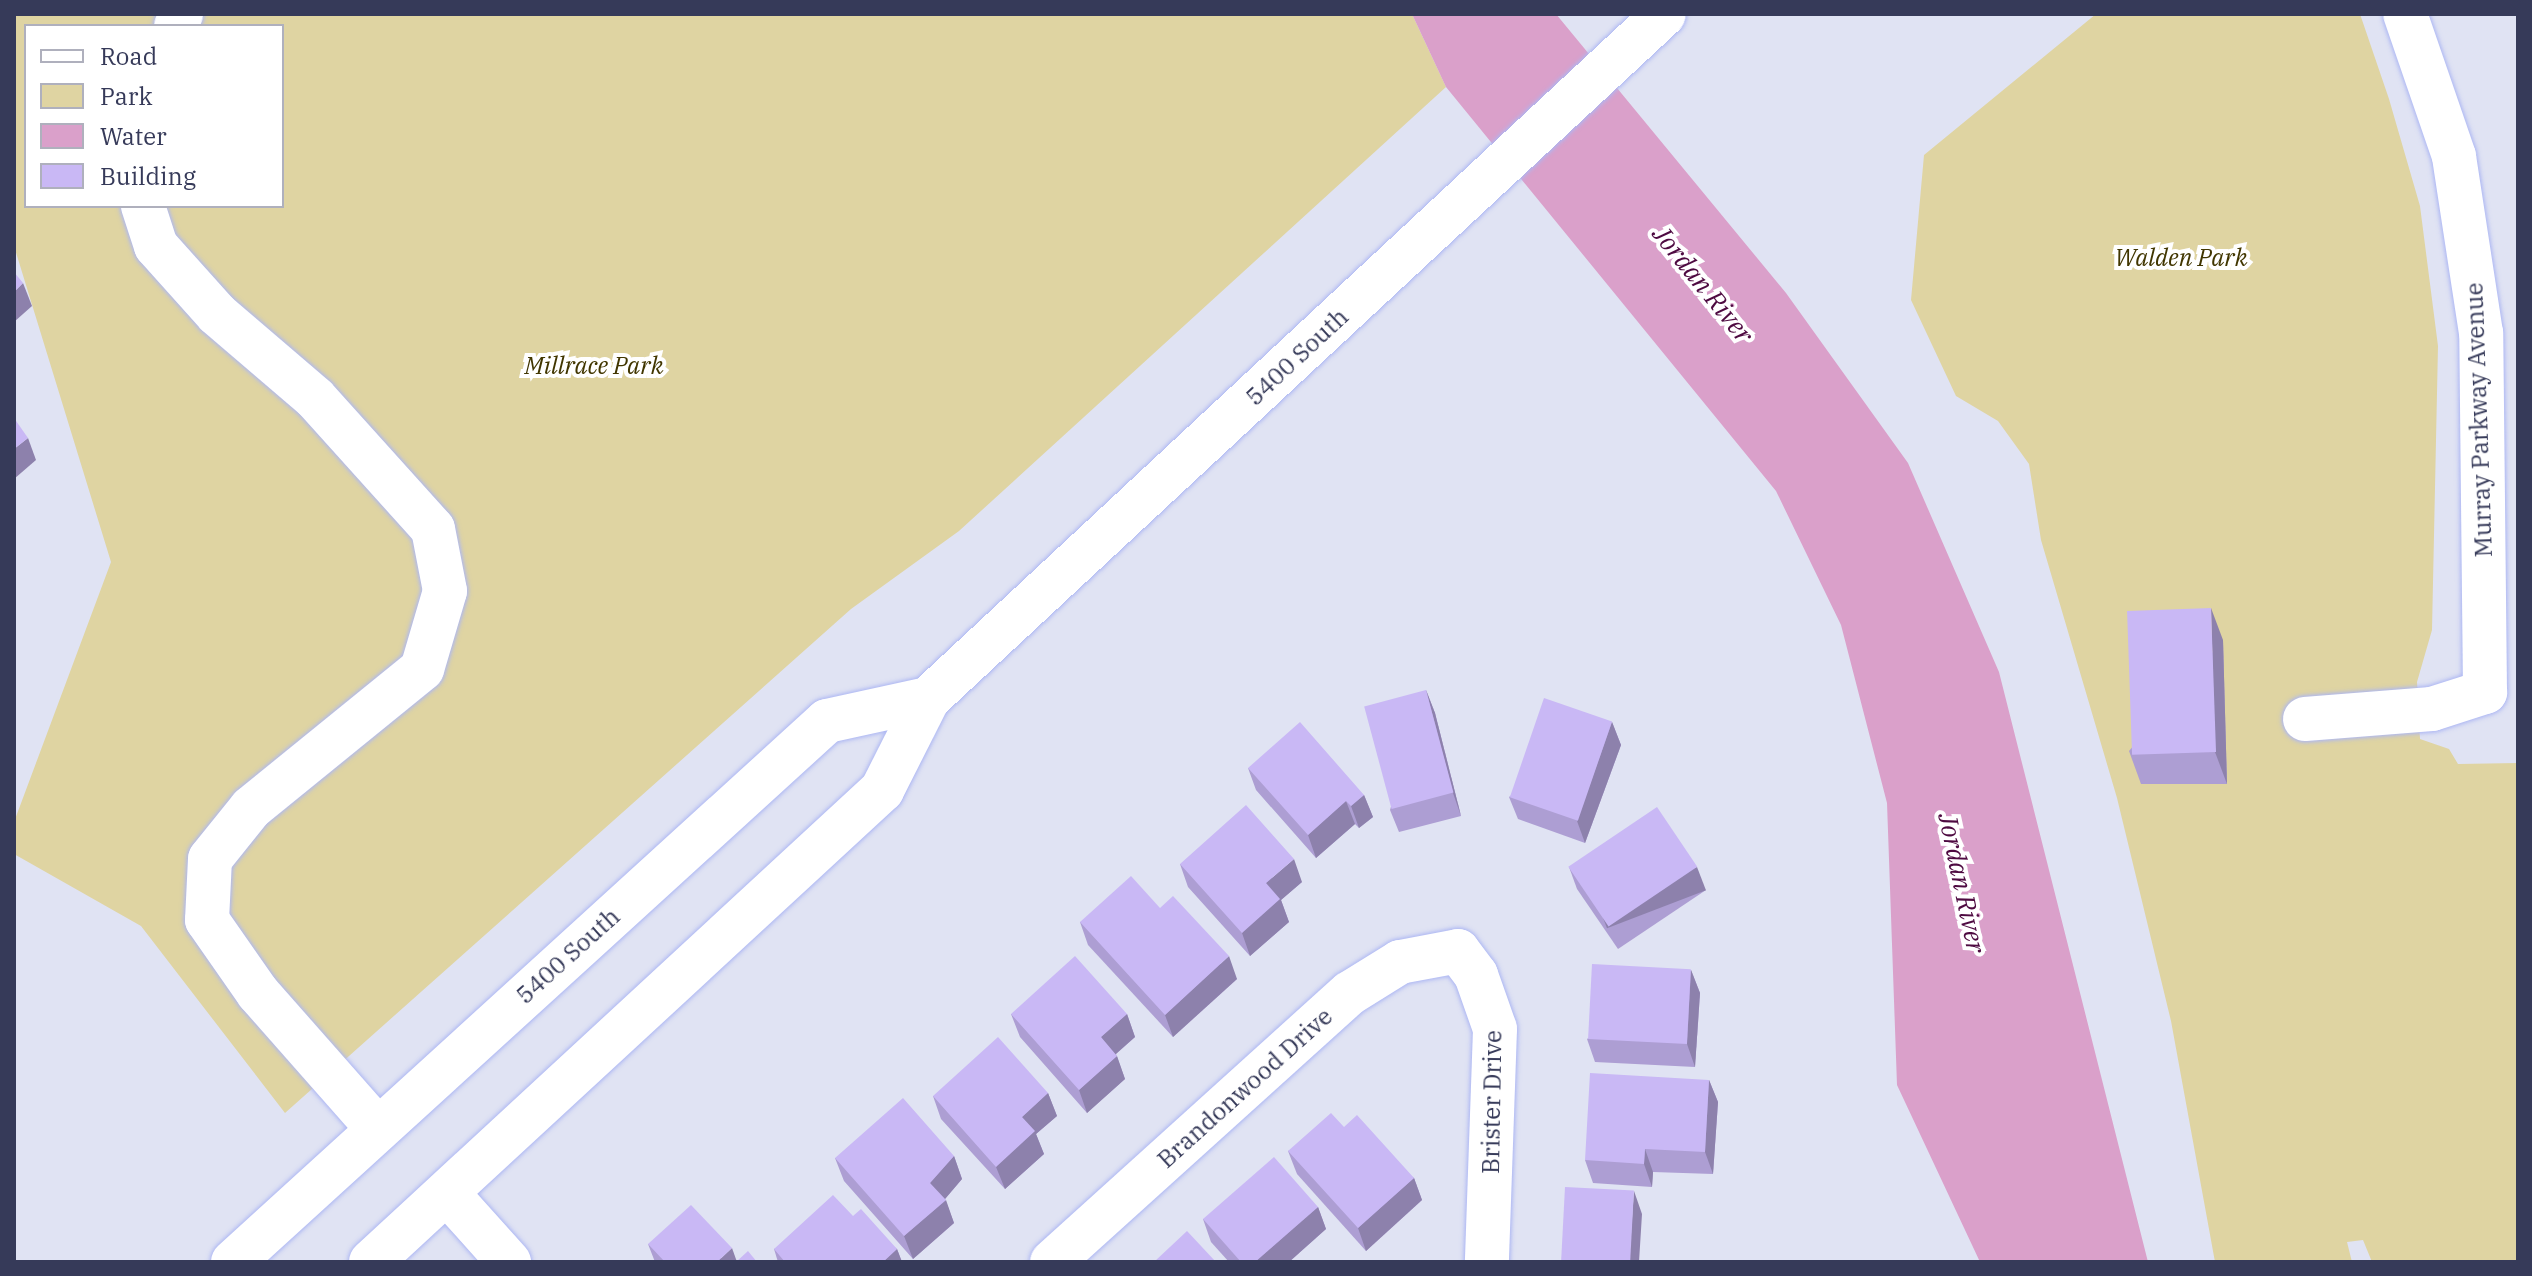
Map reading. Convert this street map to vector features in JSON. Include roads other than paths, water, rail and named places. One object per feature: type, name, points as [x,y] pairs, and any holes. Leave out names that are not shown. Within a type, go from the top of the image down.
[{"type":"main road","name":"5400 South","points":[[371,1262],[882,790],[928,699],[1664,14]]},
{"type":"main road","name":"Murray Parkway Avenue","points":[[2305,719],[2432,709],[2485,692],[2500,416],[2481,333],[2457,169],[2405,14]]},
{"type":"main road","points":[[144,208],[156,246],[176,269],[315,398],[433,529],[445,591],[422,669],[251,808],[210,859],[207,920],[258,993],[378,1129]]},
{"type":"main road","name":"5400 South","points":[[233,1262],[827,721],[928,699]]},
{"type":"main road","name":"Brandonwood Drive","points":[[1052,1262],[1350,993],[1400,962],[1458,951]]},
{"type":"main road","name":"Brister Drive","points":[[1458,951],[1476,975],[1495,1029],[1487,1262]]},
{"type":"main road","points":[[447,1193],[509,1262]]},
{"type":"water","name":"Jordan River","points":[[1412,14],[1556,14],[1786,293],[1908,463],[1999,672],[2148,1262],[1980,1262],[1897,1085],[1887,803],[1841,625],[1776,491],[1446,87]]},
{"type":"park label","name":"Walden Park","points":[[2181,258]]},
{"type":"park label","name":"Millrace Park","points":[[594,366]]}]
